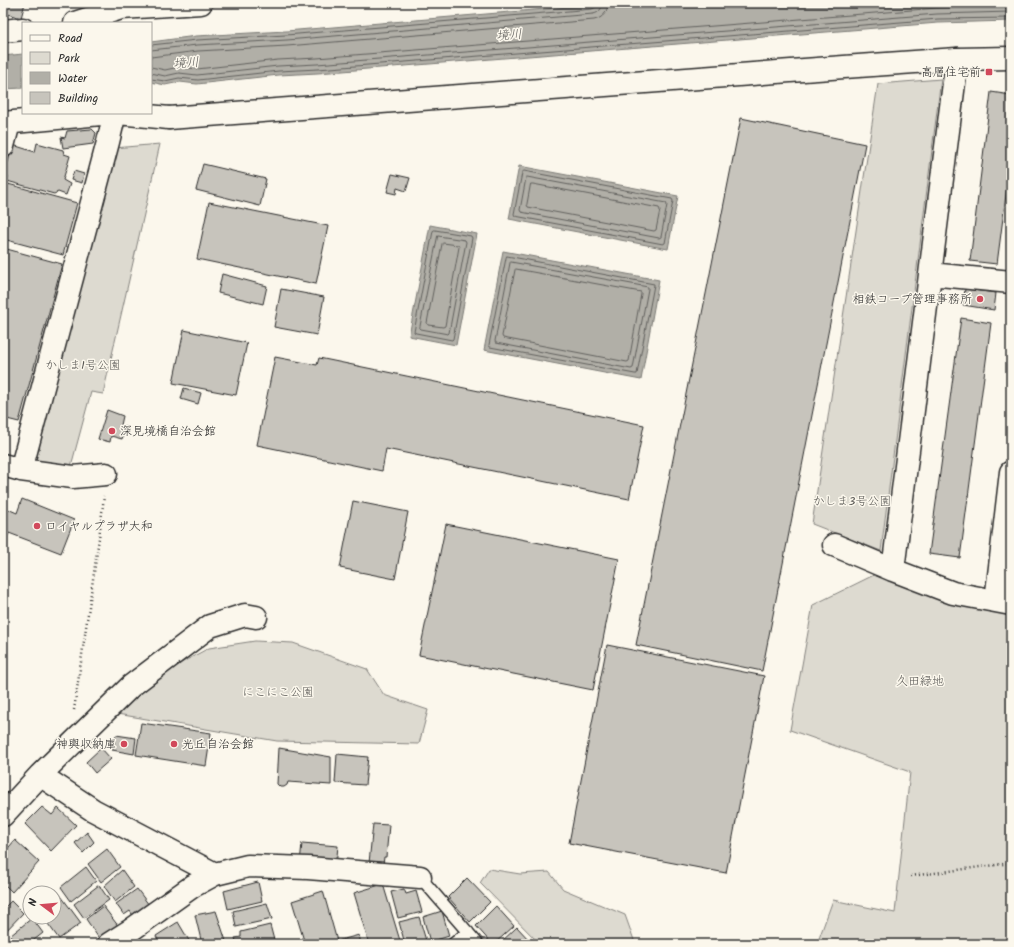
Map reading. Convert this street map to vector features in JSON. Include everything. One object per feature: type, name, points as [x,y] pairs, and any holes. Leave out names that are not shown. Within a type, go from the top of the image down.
[{"type":"street","points":[[78,22],[121,8],[201,3]]},
{"type":"street","points":[[3,31],[22,29]]},
{"type":"street","points":[[128,114],[170,118],[957,59],[1011,58]]},
{"type":"street","points":[[893,570],[957,59]]},
{"type":"street","points":[[3,146],[6,123],[101,114]]},
{"type":"street","points":[[106,474],[73,477],[12,468],[108,142],[115,114]]},
{"type":"street","points":[[930,274],[1011,282]]},
{"type":"street","points":[[834,545],[953,593],[1004,603],[1011,472]]},
{"type":"street","points":[[3,815],[40,775],[131,686],[210,626],[245,615],[256,617]]},
{"type":"street","points":[[40,775],[93,810],[215,874]]},
{"type":"street","points":[[108,944],[131,930],[193,886],[215,874],[248,866],[308,868],[420,877]]},
{"type":"lane","points":[[420,877],[478,944]]},
{"type":"lane","points":[[453,944],[468,932]]},
{"type":"path","points":[[69,747],[99,538],[106,474]]},
{"type":"path","points":[[911,876],[1011,863]]},
{"type":"green space","name":"かしま3号公園","points":[[941,79],[881,551],[812,524],[878,84]]},
{"type":"green space","name":"かしま1号公園","points":[[160,144],[103,394],[91,392],[70,470],[31,464],[114,148]]},
{"type":"green space","name":"久田緑地","points":[[876,574],[1011,606],[1011,944],[817,944],[833,900],[895,913],[910,772],[790,730],[813,605]]},
{"type":"green space","name":"にこにこ公園","points":[[255,641],[293,643],[367,669],[384,695],[428,710],[419,744],[277,741],[117,714],[139,690],[164,672],[209,648]]},
{"type":"green space","points":[[489,869],[520,874],[549,872],[563,889],[625,915],[635,943],[540,944],[480,883]]},
{"type":"water","name":"境川","points":[[616,3],[1011,3],[1011,21],[938,23],[279,75],[197,84],[180,82],[165,85],[152,82],[152,42],[196,36],[286,31]]},
{"type":"water","points":[[22,54],[22,88],[3,89],[3,56]]},
{"type":"water","points":[[519,166],[678,196],[668,249],[509,219]]},
{"type":"water","points":[[430,225],[477,234],[456,345],[409,336]]},
{"type":"water","points":[[503,251],[659,280],[641,380],[484,350]]},
{"type":"building","points":[[7,3],[25,3],[21,18],[4,13]]},
{"type":"building","points":[[70,3],[84,3],[82,7]]},
{"type":"building","points":[[991,92],[1011,95],[1011,156],[997,264],[970,261]]},
{"type":"building","points":[[741,118],[865,144],[762,671],[636,645]]},
{"type":"building","points":[[92,129],[96,133],[93,144],[63,148],[61,137],[65,138],[67,131]]},
{"type":"building","points":[[37,143],[63,150],[64,154],[70,156],[63,180],[70,184],[66,195],[58,192],[54,194],[7,181],[8,176],[4,175],[13,145],[35,152]]},
{"type":"building","points":[[203,164],[266,179],[260,206],[196,190]]},
{"type":"building","points":[[74,171],[84,174],[82,183],[71,180]]},
{"type":"building","points":[[392,174],[410,178],[406,191],[397,188],[396,194],[387,192]]},
{"type":"building","points":[[8,184],[77,203],[63,255],[3,239],[3,203]]},
{"type":"building","points":[[209,202],[328,226],[316,284],[197,259]]},
{"type":"building","points":[[3,248],[62,264],[19,422],[3,418]]},
{"type":"building","points":[[222,274],[267,286],[263,304],[218,293]]},
{"type":"building","points":[[281,289],[324,297],[317,335],[274,327]]},
{"type":"building","name":"相鉄コープ管理事務所","points":[[965,289],[996,293],[994,310],[963,305]]},
{"type":"building","points":[[961,318],[991,323],[960,558],[929,554]]},
{"type":"building","points":[[184,330],[247,343],[236,395],[173,383]]},
{"type":"building","points":[[275,357],[317,365],[319,358],[644,425],[629,499],[386,449],[382,471],[257,445]]},
{"type":"building","points":[[184,388],[201,393],[198,404],[181,399]]},
{"type":"building","name":"深見境橋自治会館","points":[[107,410],[123,416],[121,425],[126,426],[122,439],[111,436],[110,442],[98,439]]},
{"type":"building","name":"ロイヤルプラザ大和","points":[[22,499],[74,520],[61,553],[9,533],[3,547],[3,507],[17,513]]},
{"type":"building","points":[[353,501],[408,512],[395,579],[340,568]]},
{"type":"building","points":[[446,524],[619,559],[593,690],[419,655]]},
{"type":"building","points":[[607,645],[764,676],[726,873],[569,843]]},
{"type":"building","name":"光丘自治会館","points":[[141,723],[211,733],[206,766],[136,755]]},
{"type":"building","name":"神輿収納庫","points":[[116,735],[136,738],[134,754],[112,750]]},
{"type":"building","points":[[101,748],[111,759],[95,773],[86,762]]},
{"type":"building","points":[[279,748],[331,757],[331,785],[288,782],[284,787],[280,787],[277,784]]},
{"type":"building","points":[[337,754],[368,757],[365,785],[335,783]]},
{"type":"building","points":[[42,807],[52,815],[58,808],[76,825],[51,851],[25,824]]},
{"type":"building","points":[[373,824],[389,825],[386,857],[384,857],[383,865],[369,863]]},
{"type":"building","points":[[87,832],[94,842],[83,853],[75,843]]},
{"type":"building","points":[[15,840],[39,862],[12,892],[3,883],[3,854]]},
{"type":"building","points":[[302,843],[338,846],[336,866],[300,863]]},
{"type":"building","points":[[107,849],[120,867],[101,882],[88,864]]},
{"type":"building","points":[[86,867],[96,881],[71,901],[62,886]]},
{"type":"building","points":[[122,870],[134,887],[115,902],[104,886]]},
{"type":"building","points":[[467,878],[490,902],[470,922],[448,897]]},
{"type":"building","points":[[258,882],[262,901],[228,909],[224,891]]},
{"type":"building","points":[[383,884],[401,944],[369,944],[354,893]]},
{"type":"building","points":[[99,885],[109,900],[84,918],[74,904]]},
{"type":"building","points":[[137,889],[149,905],[134,917],[130,911],[124,915],[116,904]]},
{"type":"building","points":[[404,889],[406,894],[416,891],[422,912],[398,918],[391,892]]},
{"type":"building","points":[[323,891],[337,941],[359,935],[361,944],[305,944],[292,901]]},
{"type":"building","points":[[62,897],[81,923],[59,939],[49,925],[62,925]]},
{"type":"building","points":[[11,901],[22,912],[22,914],[3,934],[3,909]]},
{"type":"building","points":[[267,903],[272,919],[236,927],[233,911]]},
{"type":"building","points":[[103,906],[119,927],[100,940],[86,919]]},
{"type":"building","points":[[496,906],[514,926],[494,944],[492,944],[476,926]]},
{"type":"building","points":[[216,911],[227,944],[202,944],[195,915]]},
{"type":"building","points":[[442,911],[449,936],[430,942],[423,917]]},
{"type":"building","points":[[419,917],[427,944],[405,944],[399,922]]},
{"type":"building","points":[[178,922],[191,944],[160,944],[156,936]]},
{"type":"building","points":[[23,925],[37,925],[43,933],[29,944],[16,944],[10,936]]},
{"type":"building","points":[[270,925],[275,944],[237,944],[235,938],[241,937],[241,932]]},
{"type":"building","points":[[517,927],[530,941],[527,944],[499,944]]},
{"type":"building","points":[[139,939],[142,944],[132,944]]},
{"type":"place","name":"高層住宅前","points":[[989,72]]},
{"type":"place","name":"相鉄コープ管理事務所","points":[[980,299]]},
{"type":"place","name":"深見境橋自治会館","points":[[112,431]]},
{"type":"place","name":"ロイヤルプラザ大和","points":[[37,526]]},
{"type":"place","name":"神輿収納庫","points":[[124,744]]},
{"type":"place","name":"光丘自治会館","points":[[174,744]]}]
